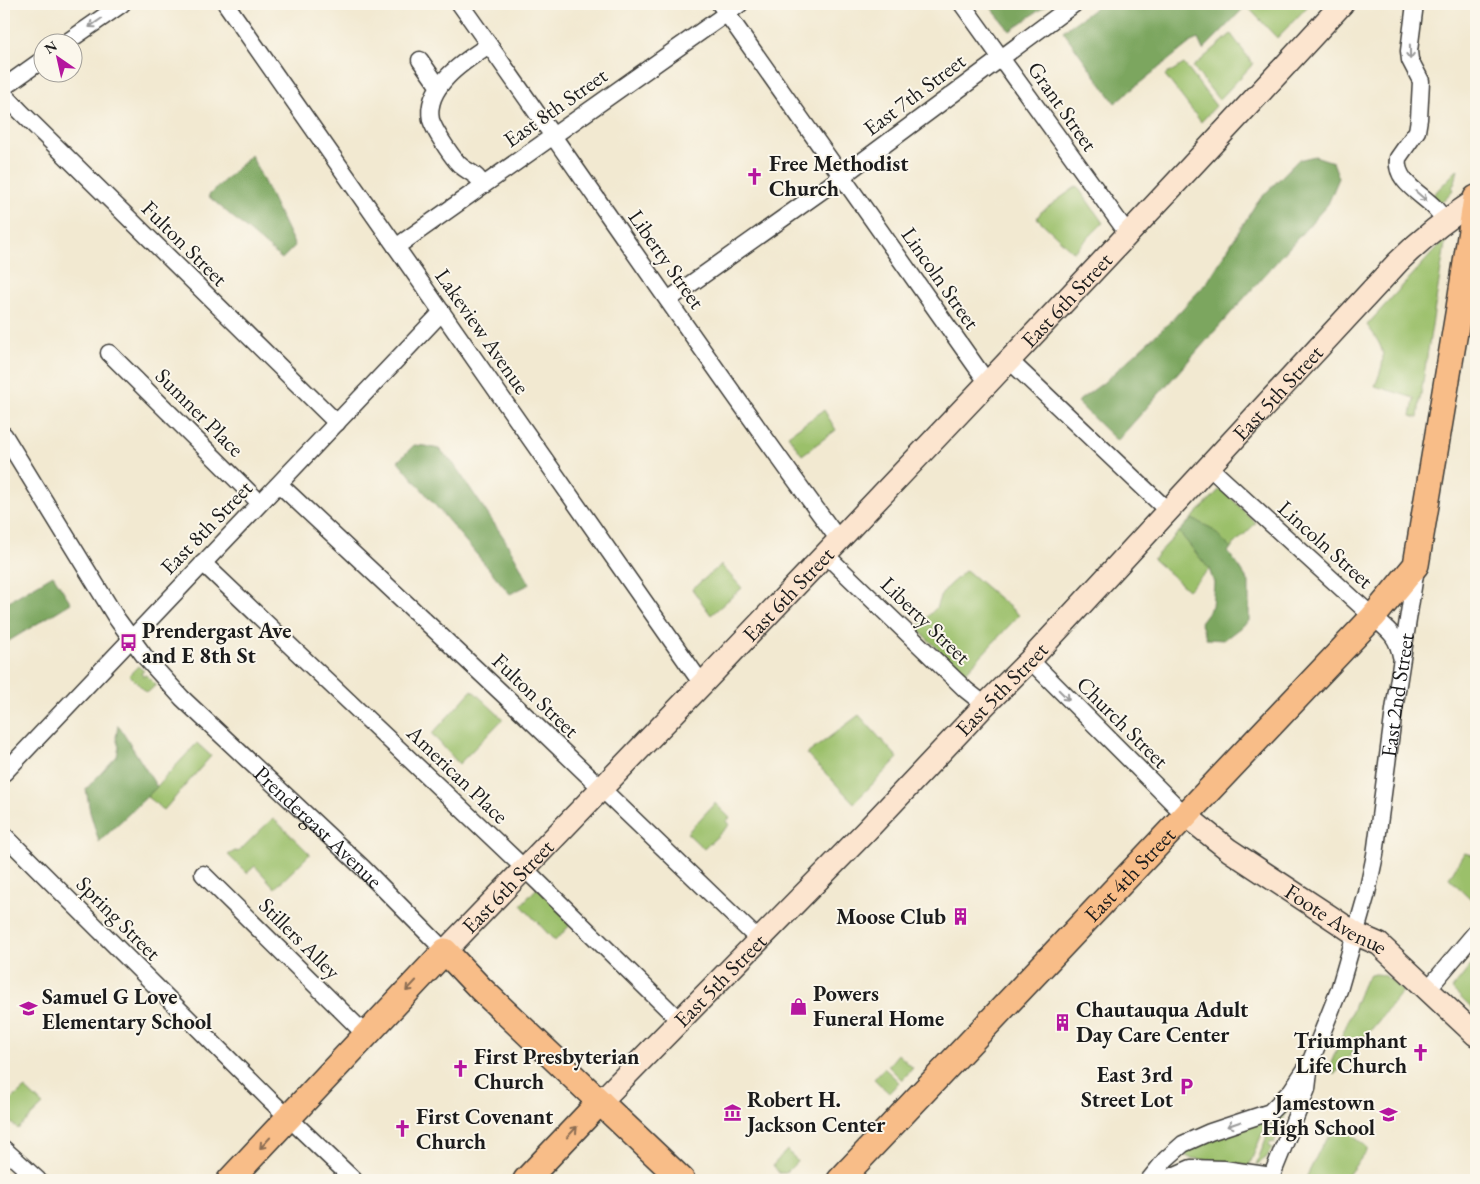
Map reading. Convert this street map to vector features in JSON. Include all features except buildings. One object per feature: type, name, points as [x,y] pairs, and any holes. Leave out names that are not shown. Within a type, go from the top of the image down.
[{"type":"main road","name":"East 2nd Street","points":[[1416,565],[1468,309],[1476,199]]},
{"type":"main road","name":"East 4th Street","points":[[840,1180],[1373,617],[1416,565]]},
{"type":"main road","name":"East 6th Street","points":[[230,1180],[445,951]]},
{"type":"main road","name":"Prendergast Avenue","points":[[445,951],[481,989],[682,1180]]},
{"type":"main road","name":"East 5th Street","points":[[526,1180],[600,1102]]},
{"type":"street","points":[[81,32],[122,4]]},
{"type":"street","name":"Lakeview Avenue","points":[[226,4],[702,684]]},
{"type":"street","name":"Liberty Street","points":[[460,4],[668,300],[834,553],[966,690],[985,705]]},
{"type":"street","name":"East 8th Street","points":[[396,247],[553,136],[723,8],[740,4]]},
{"type":"street","name":"Grant Street","points":[[962,4],[1128,234]]},
{"type":"street","name":"East 7th Street","points":[[668,300],[842,176],[1074,4]]},
{"type":"street","name":"East 6th Street","points":[[445,951],[702,684],[834,553],[987,382],[1342,4]]},
{"type":"street","points":[[1415,4],[1409,51],[1410,60],[1422,80],[1419,119],[1417,131],[1398,158],[1398,166],[1400,174],[1410,186],[1435,208],[1445,221]]},
{"type":"street","name":"Lincoln Street","points":[[723,8],[987,382]]},
{"type":"street","points":[[483,186],[476,176],[458,163],[433,126],[430,111],[439,87],[446,78],[461,64],[490,45]]},
{"type":"street","points":[[420,60],[439,87]]},
{"type":"street","points":[[4,87],[32,67]]},
{"type":"street","name":"Fulton Street","points":[[4,94],[337,423]]},
{"type":"street","name":"East 5th Street","points":[[600,1102],[866,831],[1030,660],[1398,262],[1420,240],[1476,199]]},
{"type":"street","name":"East 8th Street","points":[[4,773],[442,312]]},
{"type":"street","name":"Sumner Place","points":[[109,353],[260,503]]},
{"type":"street","points":[[1008,360],[1168,511]]},
{"type":"street","name":"Prendergast Avenue","points":[[4,435],[131,640],[182,698],[362,868],[445,951]]},
{"type":"street","name":"Lincoln Street","points":[[1209,467],[1391,632],[1397,641],[1402,661]]},
{"type":"street","name":"Fulton Street","points":[[279,484],[522,712],[759,940]]},
{"type":"street","name":"American Place","points":[[203,563],[524,868],[680,1021]]},
{"type":"street","name":"East 2nd Street","points":[[1271,1178],[1306,1089],[1310,1063],[1339,990],[1367,893],[1375,855],[1416,565]]},
{"type":"street","name":"Church Street","points":[[1030,660],[1185,815]]},
{"type":"street","name":"Foote Avenue","points":[[1185,815],[1229,850],[1356,934],[1379,944],[1476,1036]]},
{"type":"street","name":"Spring Street","points":[[4,835],[288,1118],[354,1180]]},
{"type":"street","name":"Stillers Alley","points":[[203,874],[366,1035]]},
{"type":"street","points":[[1428,989],[1476,932]]},
{"type":"street","points":[[1149,1180],[1166,1159],[1183,1144],[1210,1132],[1270,1112],[1291,1091],[1310,1063]]},
{"type":"street","points":[[4,1150],[38,1180]]},
{"type":"street","points":[[1164,1180],[1191,1168],[1224,1168],[1271,1178]]},
{"type":"green space","points":[[988,4],[1048,4],[1010,31]]},
{"type":"green space","points":[[1101,4],[1239,4],[1243,9],[1203,50],[1198,39],[1191,42],[1115,103],[1063,31]]},
{"type":"green space","points":[[1245,4],[1310,4],[1277,38]]},
{"type":"green space","points":[[1231,34],[1253,64],[1219,100],[1193,67]]},
{"type":"green space","points":[[1184,64],[1216,106],[1201,122],[1165,75]]},
{"type":"green space","points":[[251,155],[295,246],[282,259],[208,196]]},
{"type":"green space","points":[[1315,156],[1333,162],[1339,178],[1328,204],[1117,441],[1077,402],[1103,383],[1170,322],[1208,281],[1257,202],[1298,160]]},
{"type":"green space","points":[[1458,169],[1455,183],[1452,187],[1454,189],[1439,205],[1430,198]]},
{"type":"green space","points":[[1077,186],[1103,223],[1074,252],[1037,218],[1041,212]]},
{"type":"green space","points":[[1446,238],[1418,418],[1411,416],[1414,398],[1375,386],[1383,354],[1378,341],[1367,325]]},
{"type":"green space","points":[[824,410],[836,430],[802,455],[788,435]]},
{"type":"green space","points":[[414,445],[439,449],[453,463],[504,538],[530,584],[510,594],[398,461]]},
{"type":"green space","points":[[1221,488],[1256,523],[1188,590],[1153,559]]},
{"type":"green space","points":[[1192,519],[1211,528],[1231,548],[1228,552],[1249,582],[1249,621],[1224,640],[1207,639],[1200,622],[1212,606],[1214,583],[1209,569],[1179,532]]},
{"type":"green space","points":[[721,565],[742,588],[711,615],[692,589]]},
{"type":"green space","points":[[966,570],[1019,615],[964,674],[916,628],[936,608],[940,597],[947,587]]},
{"type":"green space","points":[[53,575],[71,603],[4,644],[4,604]]},
{"type":"green space","points":[[138,666],[144,671],[141,673],[143,676],[146,675],[156,685],[147,693],[129,675]]},
{"type":"green space","points":[[472,690],[503,719],[459,764],[432,734]]},
{"type":"green space","points":[[859,715],[898,758],[854,803],[807,754]]},
{"type":"green space","points":[[118,725],[157,787],[99,842],[90,812],[86,789],[117,756],[119,747],[116,738]]},
{"type":"green space","points":[[197,743],[211,756],[164,810],[147,797]]},
{"type":"green space","points":[[715,803],[730,818],[726,821],[729,825],[704,849],[687,833]]},
{"type":"green space","points":[[273,818],[310,854],[275,888],[255,866],[247,873],[228,855],[235,851],[238,852]]},
{"type":"green space","points":[[1464,853],[1476,856],[1476,897],[1475,895],[1471,899],[1449,878]]},
{"type":"green space","points":[[537,888],[573,922],[555,941],[521,905]]},
{"type":"green space","points":[[1476,959],[1476,1013],[1452,989]]},
{"type":"green space","points":[[1375,974],[1387,977],[1403,991],[1334,1075],[1331,1063],[1363,984],[1370,975]]},
{"type":"green space","points":[[898,1054],[913,1068],[902,1080],[888,1066]]},
{"type":"green space","points":[[884,1068],[899,1082],[889,1093],[874,1079]]},
{"type":"green space","points":[[25,1088],[43,1105],[18,1129],[4,1116],[4,1104]]},
{"type":"green space","points":[[1289,1103],[1274,1143],[1271,1142],[1268,1146],[1272,1148],[1267,1157],[1256,1165],[1275,1115]]},
{"type":"green space","points":[[1268,1119],[1249,1166],[1186,1156],[1187,1146]]},
{"type":"green space","points":[[1339,1125],[1367,1147],[1367,1151],[1344,1180],[1305,1180],[1321,1147]]},
{"type":"green space","points":[[787,1150],[797,1162],[786,1173],[779,1173],[773,1165]]},
{"type":"place","name":"Free Methodist Church","points":[[755,176]]},
{"type":"place","name":"Prendergast Ave and E 8th St","points":[[128,643]]},
{"type":"place","name":"Moose Club","points":[[960,916]]},
{"type":"place","name":"Powers Funeral Home","points":[[799,1006]]},
{"type":"place","name":"Samuel G Love Elementary School","points":[[28,1009]]},
{"type":"place","name":"Chautauqua Adult Day Care Center","points":[[1062,1022]]},
{"type":"place","name":"Triumphant Life Church","points":[[1421,1053]]},
{"type":"place","name":"First Presbyterian Church","points":[[460,1069]]},
{"type":"place","name":"East 3rd Street Lot","points":[[1187,1087]]},
{"type":"place","name":"Robert H. Jackson Center","points":[[733,1112]]},
{"type":"place","name":"Jamestown High School","points":[[1389,1115]]},
{"type":"place","name":"First Covenant Church","points":[[402,1129]]}]
